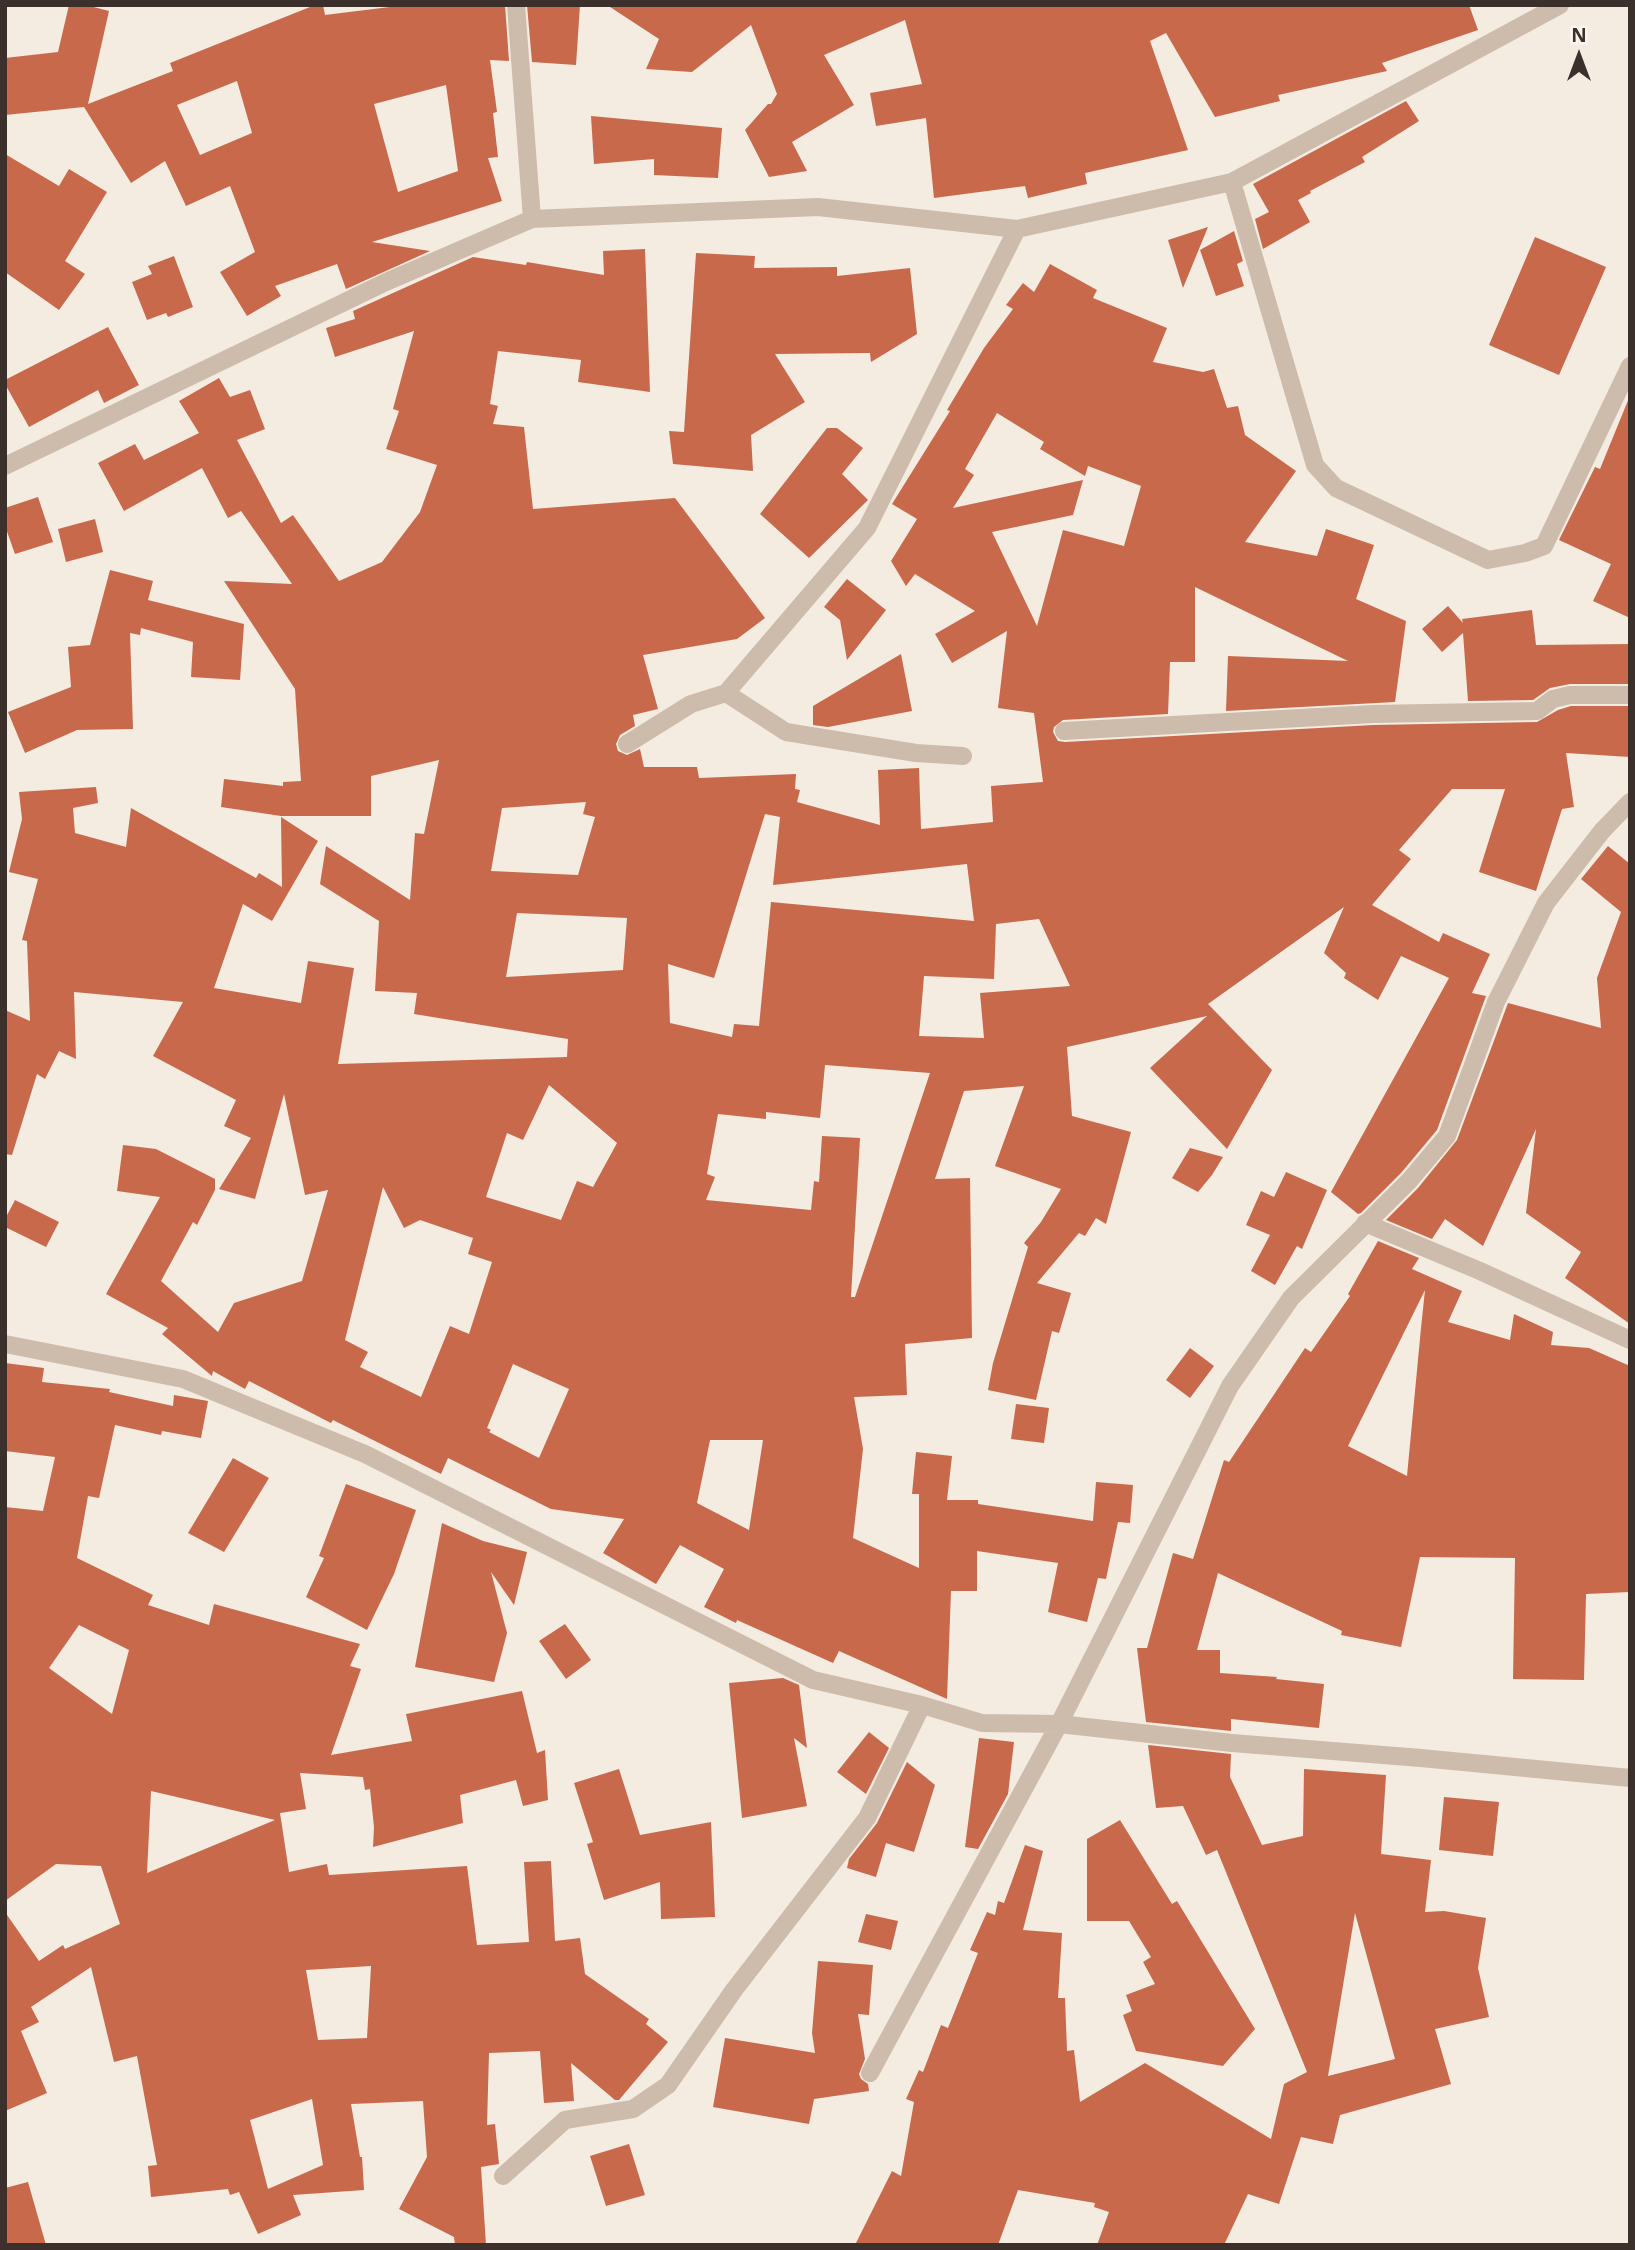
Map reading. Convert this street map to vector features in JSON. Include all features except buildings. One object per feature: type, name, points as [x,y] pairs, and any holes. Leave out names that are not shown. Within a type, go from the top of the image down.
[{"type":"street","points":[[516,5],[532,219]]},
{"type":"street","points":[[5,466],[386,282],[532,219],[818,206],[1017,229],[1232,182],[1559,5]]},
{"type":"street","points":[[1232,182],[1315,465],[1336,488],[1488,560],[1525,553],[1544,546],[1630,366]]},
{"type":"street","points":[[627,744],[691,704],[726,693],[867,528],[1017,229]]},
{"type":"street","points":[[726,693],[786,732],[916,753],[963,756]]},
{"type":"street","points":[[1064,731],[1373,714],[1537,711],[1553,699],[1570,695],[1630,695]]},
{"type":"street","points":[[870,2073],[1059,1724],[1230,1386],[1291,1298],[1409,1181],[1447,1136],[1496,1003],[1546,903],[1602,831],[1630,802]]},
{"type":"street","points":[[1365,1223],[1480,1271],[1630,1340]]},
{"type":"street","points":[[5,1344],[183,1379],[365,1454],[813,1680],[922,1705],[982,1723],[1059,1724],[1232,1743],[1630,1778]]},
{"type":"street","points":[[503,2176],[565,2120],[633,2109],[668,2085],[734,1990],[867,1818],[922,1705]]}]
